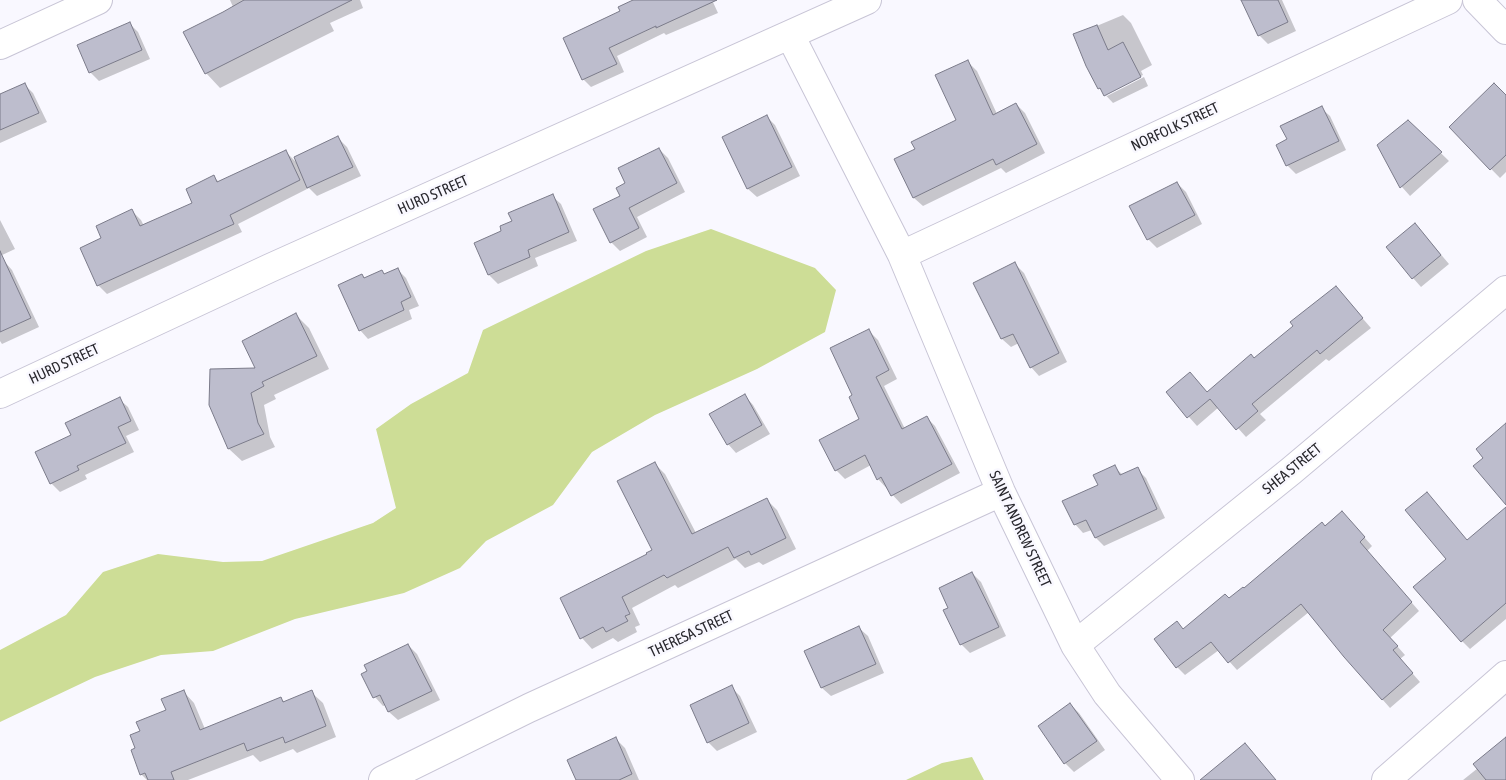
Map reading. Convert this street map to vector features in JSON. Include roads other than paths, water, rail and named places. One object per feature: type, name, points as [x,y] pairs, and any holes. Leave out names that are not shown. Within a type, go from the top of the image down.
[{"type":"street","points":[[0,45],[98,0]]},
{"type":"street","name":"HURD STREET","points":[[0,394],[270,268],[867,0]]},
{"type":"street","name":"NORFOLK STREET","points":[[902,255],[1448,0]]},
{"type":"street","points":[[1476,0],[1506,30]]},
{"type":"street","name":"SAINT ANDREW STREET","points":[[790,35],[902,255],[1001,492],[1075,645],[1107,694],[1180,780]]},
{"type":"street","name":"SHEA STREET","points":[[1075,645],[1291,471],[1506,290]]},
{"type":"street","name":"THERESA STREET","points":[[383,780],[529,708],[1001,492]]},
{"type":"street","points":[[1386,780],[1506,675]]}]
